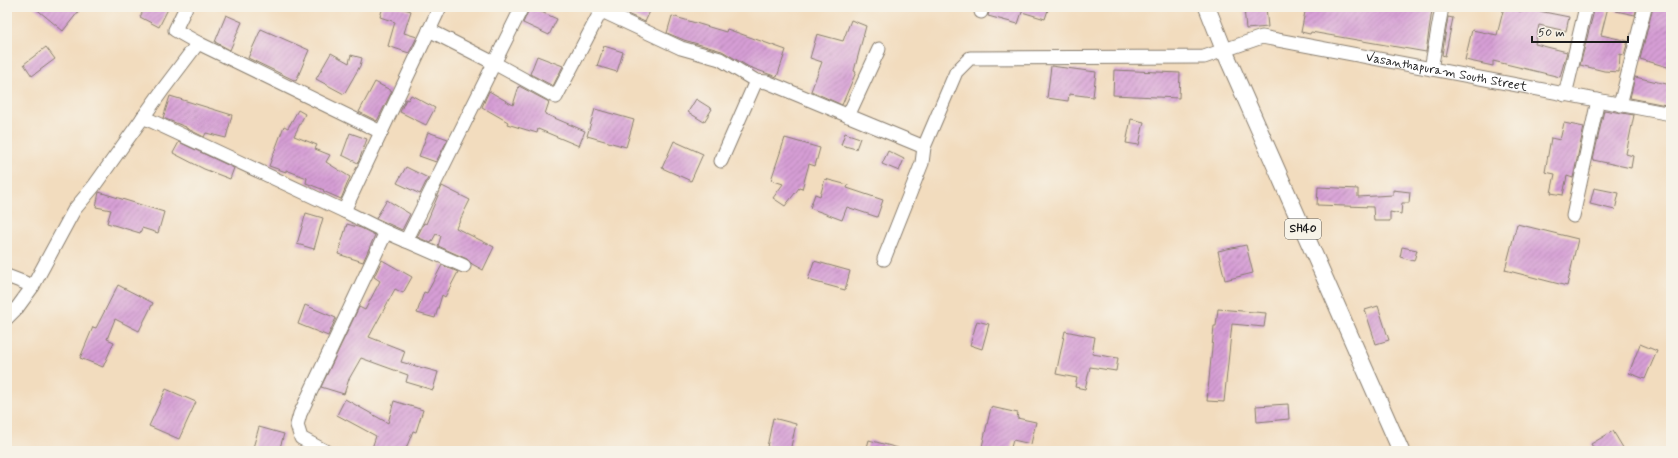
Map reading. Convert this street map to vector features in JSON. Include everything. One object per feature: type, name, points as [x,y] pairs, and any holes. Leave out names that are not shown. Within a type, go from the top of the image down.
[{"type":"main road","name":"SH40","points":[[1207,7],[1224,50],[1401,451]]},
{"type":"street","points":[[186,7],[175,30],[198,43],[381,132]]},
{"type":"street","points":[[344,211],[440,7]]},
{"type":"street","points":[[406,241],[522,7]]},
{"type":"street","points":[[1431,69],[1442,7]]},
{"type":"street","points":[[1566,95],[1586,7]]},
{"type":"street","points":[[1620,106],[1645,7]]},
{"type":"street","points":[[429,30],[556,97],[602,9],[681,48],[720,59],[756,81],[767,82],[924,147]]},
{"type":"street","name":"Vasanthapuram South Street","points":[[884,259],[922,163],[924,147],[956,72],[970,58],[1204,57],[1262,37],[1598,100],[1620,106],[1671,114]]},
{"type":"street","points":[[7,318],[17,308],[33,286],[74,210],[94,186],[198,43]]},
{"type":"street","points":[[848,116],[879,49]]},
{"type":"street","points":[[721,161],[756,81]]},
{"type":"street","points":[[1573,216],[1598,100]]},
{"type":"street","points":[[143,117],[386,232],[464,266]]},
{"type":"street","points":[[325,451],[301,438],[297,425],[300,414],[386,232]]},
{"type":"street","points":[[7,276],[33,286]]},
{"type":"building","points":[[34,7],[82,7],[63,31]]},
{"type":"building","points":[[145,7],[169,7],[159,27],[140,17]]},
{"type":"building","points":[[383,7],[398,7],[411,11],[404,33],[417,37],[409,53],[388,46],[395,22],[380,17]]},
{"type":"building","points":[[530,7],[557,19],[549,35],[523,23]]},
{"type":"building","points":[[612,7],[652,7],[645,22]]},
{"type":"building","points":[[990,7],[1049,7],[1045,19],[1022,12],[1018,24],[988,16]]},
{"type":"building","points":[[1266,7],[1268,27],[1246,29],[1244,8]]},
{"type":"building","points":[[1306,7],[1415,7],[1432,10],[1426,52],[1311,32],[1310,34],[1301,32]]},
{"type":"building","points":[[1504,7],[1523,12],[1524,8],[1569,17],[1566,31],[1539,25],[1535,44],[1567,52],[1560,77],[1493,61],[1493,66],[1465,60],[1472,30],[1497,35]]},
{"type":"building","points":[[1595,7],[1608,7],[1601,35],[1628,41],[1624,55],[1620,54],[1619,72],[1604,71],[1580,65]]},
{"type":"building","points":[[1616,7],[1637,7],[1635,15],[1616,11]]},
{"type":"building","points":[[1653,7],[1671,7],[1671,68],[1640,59]]},
{"type":"building","points":[[226,15],[242,22],[230,50],[215,42]]},
{"type":"building","points":[[672,16],[726,32],[727,29],[786,50],[777,77],[749,67],[722,51],[684,40],[667,33]]},
{"type":"building","points":[[1448,17],[1453,18],[1445,56],[1442,55]]},
{"type":"building","points":[[851,20],[866,26],[854,71],[856,72],[842,105],[811,91],[822,62],[810,58],[817,34],[843,41]]},
{"type":"building","points":[[261,29],[309,50],[296,81],[248,58]]},
{"type":"building","points":[[604,46],[623,52],[617,72],[597,66]]},
{"type":"building","points":[[46,47],[55,59],[32,76],[24,64]]},
{"type":"building","points":[[331,53],[349,63],[351,55],[362,58],[360,66],[344,94],[316,79]]},
{"type":"building","points":[[537,56],[563,66],[553,86],[530,74]]},
{"type":"building","points":[[1051,66],[1096,72],[1093,97],[1069,94],[1068,101],[1047,98]]},
{"type":"building","points":[[1114,70],[1180,73],[1179,98],[1113,95]]},
{"type":"building","points":[[1635,77],[1671,85],[1671,106],[1630,98]]},
{"type":"building","points":[[375,82],[392,91],[377,121],[359,112]]},
{"type":"building","points":[[519,86],[549,102],[545,114],[585,131],[579,146],[538,129],[537,133],[507,124],[508,122],[482,107],[489,91],[513,105]]},
{"type":"building","points":[[411,95],[435,108],[426,125],[400,112],[406,99],[408,100]]},
{"type":"building","points":[[170,96],[232,115],[226,138],[206,133],[204,137],[186,127],[163,118]]},
{"type":"building","points":[[696,99],[712,109],[704,122],[688,112]]},
{"type":"building","points":[[595,109],[634,120],[626,147],[587,136]]},
{"type":"building","points":[[298,110],[305,114],[294,136],[317,145],[315,149],[330,155],[326,162],[350,177],[341,199],[306,183],[307,178],[286,170],[286,172],[269,166],[284,126],[288,128]]},
{"type":"building","points":[[1604,110],[1634,115],[1626,154],[1633,156],[1631,168],[1593,160]]},
{"type":"building","points":[[1131,119],[1144,122],[1139,145],[1126,143]]},
{"type":"building","points":[[1564,123],[1584,127],[1573,178],[1567,176],[1563,195],[1551,193],[1555,174],[1545,172],[1551,138],[1560,140]]},
{"type":"building","points":[[428,132],[448,139],[436,162],[419,156]]},
{"type":"building","points":[[350,133],[367,139],[358,163],[342,155]]},
{"type":"building","points":[[845,133],[860,138],[856,149],[841,145]]},
{"type":"building","points":[[785,138],[820,148],[815,166],[809,164],[802,189],[799,188],[785,206],[773,198],[783,184],[771,180]]},
{"type":"building","points":[[674,141],[703,154],[691,181],[662,168]]},
{"type":"building","points":[[179,142],[234,168],[230,179],[204,169],[173,153]]},
{"type":"building","points":[[888,151],[904,159],[899,171],[882,164]]},
{"type":"building","points":[[406,167],[428,178],[420,194],[397,183]]},
{"type":"building","points":[[825,179],[848,185],[847,188],[883,200],[877,217],[847,207],[842,220],[810,208],[815,194],[820,196]]},
{"type":"building","points":[[442,186],[470,200],[456,228],[494,247],[483,270],[472,264],[467,259],[438,246],[441,236],[436,234],[431,243],[417,237],[424,223],[426,224]]},
{"type":"building","points":[[1318,187],[1358,189],[1358,197],[1393,195],[1393,190],[1410,192],[1409,203],[1402,203],[1401,214],[1390,212],[1390,221],[1374,221],[1373,207],[1317,205]]},
{"type":"building","points":[[1594,188],[1619,193],[1615,210],[1590,204]]},
{"type":"building","points":[[99,192],[164,212],[158,233],[142,228],[140,233],[107,223],[111,210],[96,207]]},
{"type":"building","points":[[387,200],[410,214],[402,230],[376,218]]},
{"type":"building","points":[[306,213],[323,218],[314,249],[297,244]]},
{"type":"building","points":[[347,224],[361,228],[375,235],[363,262],[338,254]]},
{"type":"building","points":[[1517,224],[1578,239],[1567,286],[1505,270]]},
{"type":"building","points":[[1246,245],[1253,273],[1225,280],[1218,251]]},
{"type":"building","points":[[1402,247],[1417,250],[1414,261],[1400,257]]},
{"type":"building","points":[[382,260],[412,277],[403,293],[395,289],[369,337],[405,351],[401,362],[438,372],[433,390],[406,382],[408,375],[361,358],[349,379],[344,394],[321,387],[359,307],[365,310],[380,281],[374,277]]},
{"type":"building","points":[[814,261],[850,271],[845,290],[808,280]]},
{"type":"building","points":[[442,265],[458,272],[445,297],[442,295],[435,318],[417,313],[424,292],[427,293]]},
{"type":"building","points":[[118,285],[153,303],[139,331],[115,319],[107,339],[114,342],[103,367],[80,358],[93,327],[96,328]]},
{"type":"building","points":[[305,305],[336,318],[328,336],[298,324]]},
{"type":"building","points":[[1378,306],[1389,340],[1376,344],[1365,310]]},
{"type":"building","points":[[1218,309],[1266,313],[1264,327],[1232,324],[1224,402],[1207,401],[1214,326],[1216,326]]},
{"type":"building","points":[[977,321],[989,324],[982,349],[970,345]]},
{"type":"building","points":[[1065,331],[1095,337],[1092,354],[1118,358],[1116,371],[1090,367],[1085,389],[1075,387],[1077,378],[1056,374]]},
{"type":"building","points":[[1640,344],[1657,351],[1645,379],[1629,373]]},
{"type":"building","points":[[166,389],[196,402],[179,439],[149,426]]},
{"type":"building","points":[[345,399],[388,423],[394,401],[423,410],[416,432],[413,431],[405,451],[371,451],[376,436],[337,415]]},
{"type":"building","points":[[1288,404],[1289,419],[1257,422],[1256,406]]},
{"type":"building","points":[[991,407],[1018,413],[1017,418],[1036,422],[1031,444],[1013,440],[1010,451],[981,451]]},
{"type":"building","points":[[773,418],[796,424],[790,451],[767,447]]},
{"type":"building","points":[[259,427],[284,434],[279,451],[252,451]]},
{"type":"building","points":[[1613,431],[1625,451],[1595,451],[1591,444]]},
{"type":"building","points":[[869,440],[898,448],[897,451],[866,451]]}]
